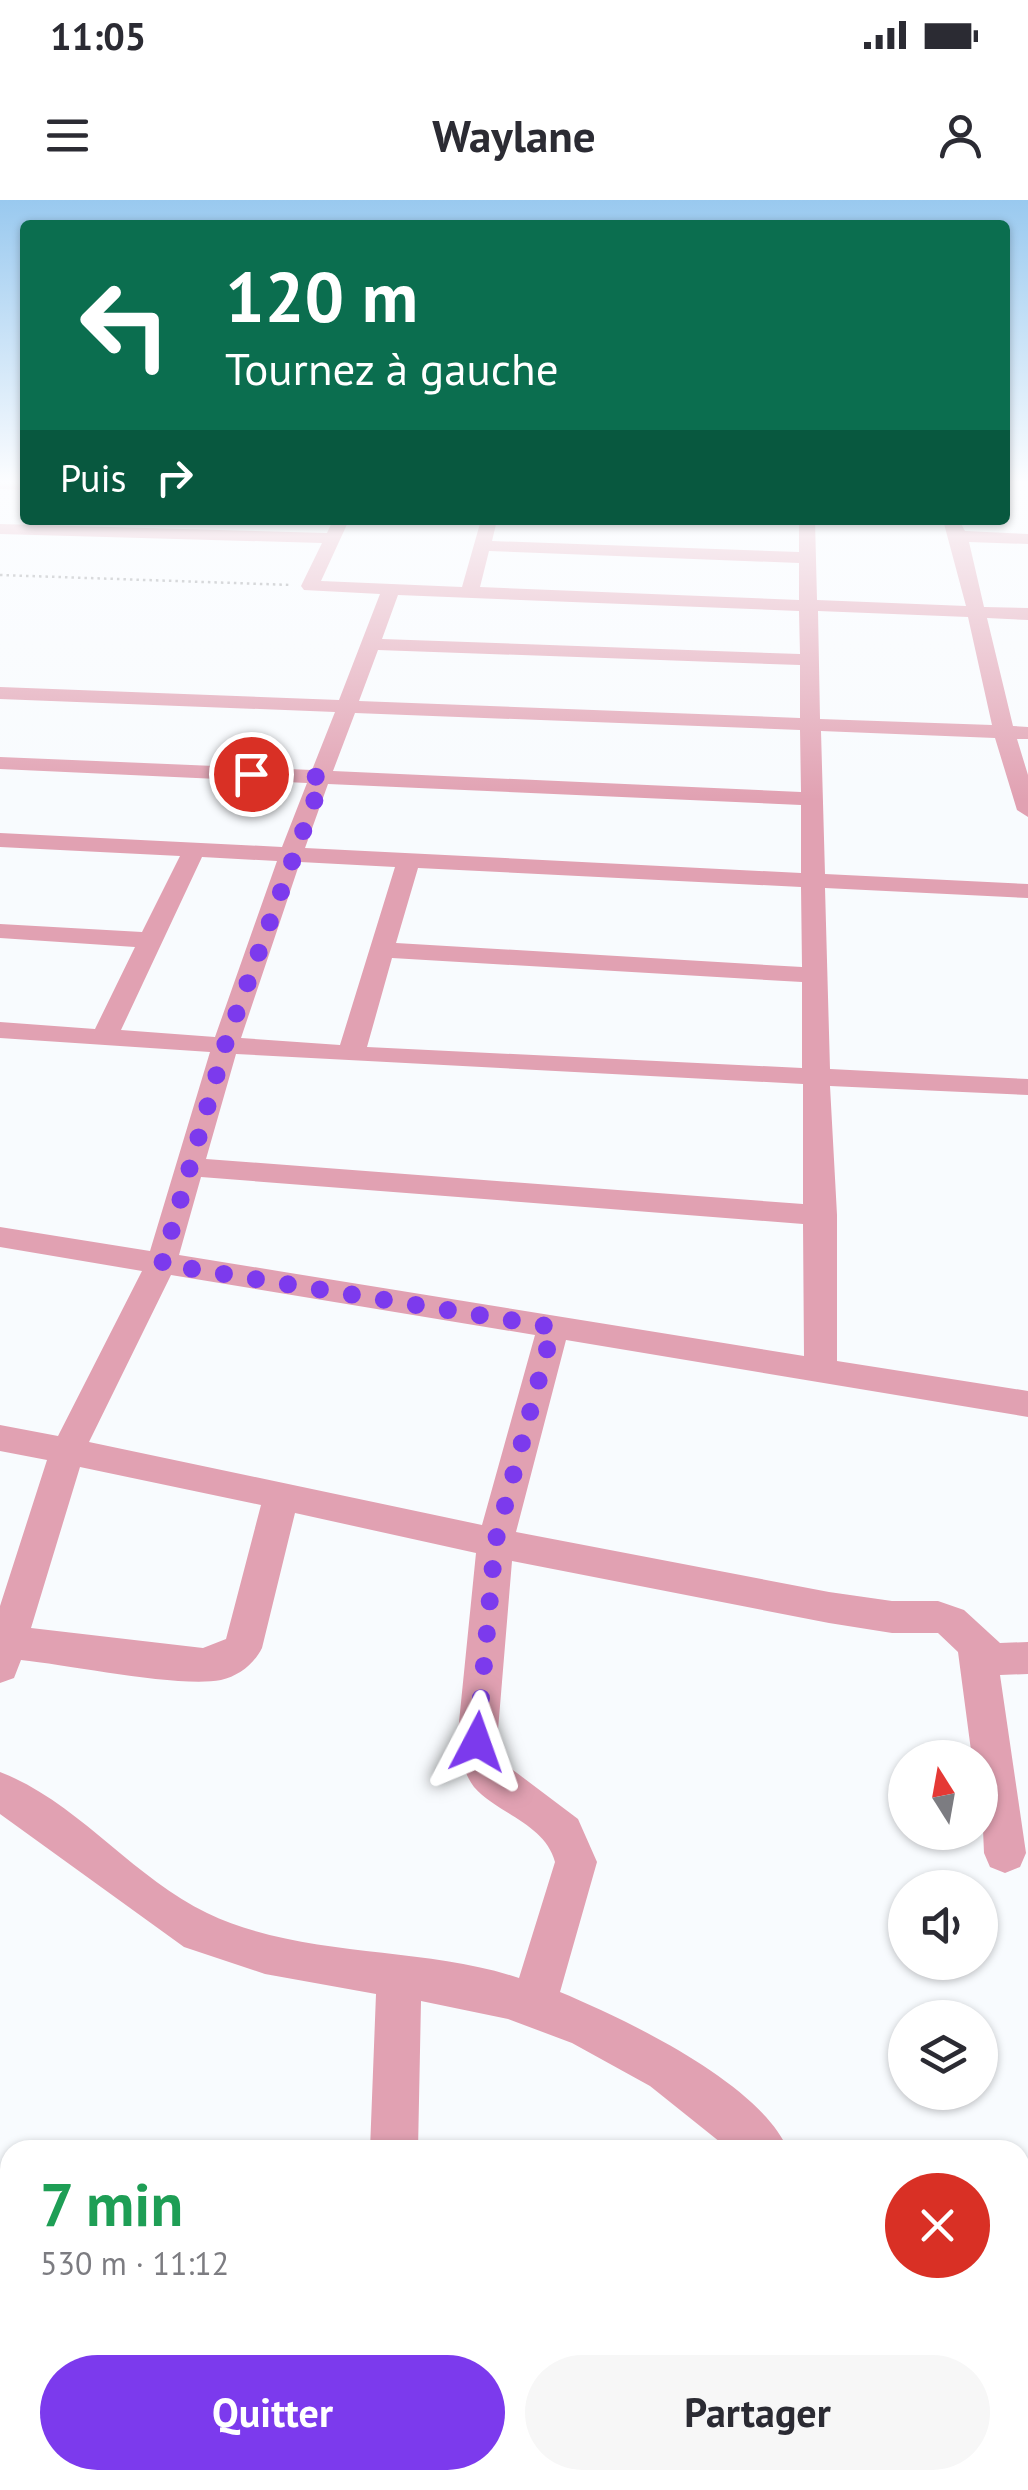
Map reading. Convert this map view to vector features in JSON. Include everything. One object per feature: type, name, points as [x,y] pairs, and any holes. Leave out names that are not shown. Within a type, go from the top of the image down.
[{"type":"street","points":[[310,586],[1028,614]]},
{"type":"street","points":[[469,593],[471,586]]},
{"type":"street","points":[[810,586],[809,799],[822,1215],[821,1373]]},
{"type":"street","points":[[972,586],[1004,732],[1028,810]]},
{"type":"street","points":[[281,1496],[243,1648],[223,1663],[202,1665],[2,1650],[68,1450],[162,1264],[226,1042],[291,854],[392,590]]},
{"type":"street","points":[[371,644],[810,660]]},
{"type":"street","points":[[0,693],[1028,733]]},
{"type":"street","points":[[0,763],[809,799]]},
{"type":"street","points":[[0,840],[1028,891]]},
{"type":"street","points":[[105,1034],[194,850]]},
{"type":"street","points":[[351,1054],[409,860]]},
{"type":"street","points":[[0,930],[149,940]]},
{"type":"street","points":[[382,950],[814,974]]},
{"type":"street","points":[[0,1030],[226,1042],[351,1054],[1028,1087]]},
{"type":"street","points":[[193,1167],[822,1215]]},
{"type":"street","points":[[0,1237],[1028,1404]]},
{"type":"street","points":[[534,2004],[576,1862],[569,1841],[548,1816],[511,1793],[484,1769],[477,1742],[495,1543],[553,1327]]},
{"type":"street","points":[[0,1438],[495,1543],[890,1617],[940,1617],[954,1622],[977,1650],[1003,1662],[1028,1658]]},
{"type":"street","points":[[977,1650],[1005,1853]]},
{"type":"street","points":[[0,1792],[197,1931],[263,1951],[399,1979],[468,1987],[534,2004],[658,2062],[754,2140]]},
{"type":"street","points":[[394,2140],[399,1979]]},
{"type":"route","points":[[251,774],[323,777],[291,854],[226,1042],[162,1264],[553,1327],[495,1543],[477,1742]]}]
